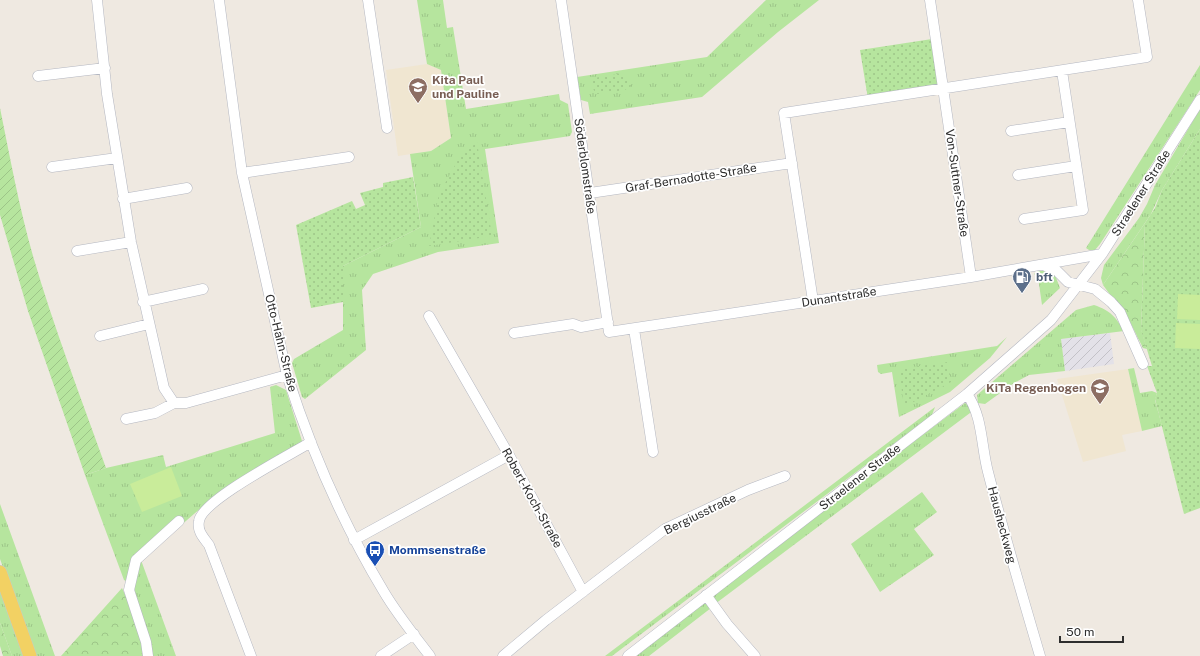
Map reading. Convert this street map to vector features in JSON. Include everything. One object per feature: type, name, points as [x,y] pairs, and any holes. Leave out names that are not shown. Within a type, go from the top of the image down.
[{"type":"main road","points":[[0,572],[30,656]]},
{"type":"street","points":[[97,0],[117,158],[131,242],[143,302],[164,388],[174,403]]},
{"type":"street","name":"Otto-Hahn-Straße","points":[[220,0],[242,173],[287,375],[311,442],[354,540],[384,593],[430,656]]},
{"type":"street","points":[[368,0],[387,128]]},
{"type":"street","name":"Söderblomstraße","points":[[561,0],[590,193],[608,327]]},
{"type":"street","name":"Von-Suttner-Straße","points":[[930,0],[971,277]]},
{"type":"street","points":[[813,301],[784,113],[1147,57],[1138,0]]},
{"type":"street","points":[[38,76],[105,68]]},
{"type":"street","points":[[1024,219],[1083,210],[1062,71]]},
{"type":"street","name":"Straelener Straße","points":[[628,656],[967,394],[1051,320],[1102,254],[1200,100]]},
{"type":"street","points":[[1011,131],[1070,122]]},
{"type":"street","points":[[242,173],[349,157]]},
{"type":"street","points":[[52,167],[117,158]]},
{"type":"street","name":"Graf-Bernadotte-Straße","points":[[590,193],[792,162]]},
{"type":"street","points":[[1018,175],[1076,166]]},
{"type":"street","points":[[123,199],[187,188]]},
{"type":"street","points":[[77,251],[131,242]]},
{"type":"street","name":"Dunantstraße","points":[[514,333],[573,324],[581,327],[634,329],[971,277],[1102,254]]},
{"type":"street","points":[[1043,265],[1057,271],[1068,282],[1095,289],[1120,312],[1143,364]]},
{"type":"street","points":[[143,302],[203,289]]},
{"type":"street","name":"Robert-Koch-Straße","points":[[429,316],[509,455],[583,592]]},
{"type":"street","points":[[100,336],[149,324]]},
{"type":"street","points":[[634,329],[653,452]]},
{"type":"street","points":[[126,419],[155,413],[174,403],[193,401],[287,375]]},
{"type":"street","name":"Hausheckweg","points":[[967,394],[978,412],[985,462],[1018,584],[1040,656]]},
{"type":"street","points":[[251,656],[209,545],[198,530],[198,520],[205,510],[220,496],[311,442]]},
{"type":"street","points":[[354,540],[509,455]]},
{"type":"street","name":"Bergiusstraße","points":[[583,592],[665,529],[748,490],[785,476]]},
{"type":"street","points":[[148,656],[146,642],[129,590],[136,560],[179,521]]},
{"type":"street","points":[[503,656],[583,592]]},
{"type":"street","points":[[706,595],[755,656]]},
{"type":"street","points":[[381,656],[414,634]]},
{"type":"shaded area","name":"Kita Paul und Pauline","points":[[427,64],[441,70],[451,138],[431,151],[398,156],[386,70]]},
{"type":"shaded area","points":[[1110,333],[1114,364],[1065,371],[1061,339]]},
{"type":"shaded area","name":"KiTa Regenbogen","points":[[1128,369],[1142,431],[1122,435],[1126,451],[1083,462],[1057,379]]},
{"type":"green space","points":[[417,0],[443,0],[447,28],[453,27],[466,109],[559,94],[560,100],[568,104],[572,132],[570,136],[485,149],[499,243],[438,252],[373,274],[362,290],[366,350],[305,399],[302,397],[292,363],[294,359],[343,330],[343,266],[421,227],[410,154],[431,151],[451,138],[441,70],[427,64]]},
{"type":"green space","points":[[766,0],[819,0],[778,32],[702,97],[590,114],[588,102],[581,100],[577,77],[707,57]]},
{"type":"green space","points":[[932,39],[939,85],[868,99],[860,50]]},
{"type":"green space","points":[[1200,65],[1200,90],[1100,244],[1095,250],[1089,250],[1086,248]]},
{"type":"green space","points":[[622,73],[629,79],[631,86],[625,90],[597,94],[592,87],[594,78]]},
{"type":"green space","points":[[0,108],[19,201],[33,256],[59,336],[106,468],[85,475],[28,311],[0,215]]},
{"type":"green space","points":[[1200,109],[1200,129],[1162,190],[1151,214],[1103,285],[1101,278],[1104,265],[1139,218],[1155,185]]},
{"type":"green space","points":[[1200,129],[1200,508],[1184,514],[1155,399],[1157,393],[1147,366],[1152,366],[1141,330],[1145,223],[1155,208],[1162,190]]},
{"type":"green space","points":[[477,142],[492,236],[429,246],[439,194],[459,158]]},
{"type":"green space","points":[[413,177],[421,227],[343,266],[343,302],[311,308],[296,225],[352,201],[356,209],[365,205],[360,193],[383,187],[383,183]]},
{"type":"green space","points":[[1145,223],[1141,329],[1147,349],[1143,348],[1130,322],[1103,285]]},
{"type":"green space","points":[[1038,271],[1048,271],[1055,275],[1060,288],[1042,305],[1038,277],[1034,274]]},
{"type":"green space","points":[[1178,294],[1200,295],[1200,320],[1177,319]]},
{"type":"green space","points":[[1094,305],[1105,309],[1112,315],[1124,331],[1061,339],[1065,371],[1029,375],[1014,383],[985,404],[978,403],[977,395],[1076,310]]},
{"type":"green space","points":[[1176,323],[1200,324],[1200,349],[1175,348]]},
{"type":"green space","points":[[1007,337],[990,358],[950,392],[899,417],[892,372],[881,374],[878,372],[877,365],[997,346]]},
{"type":"green space","points":[[948,362],[951,382],[904,407],[899,369]]},
{"type":"green space","points":[[1134,368],[1140,393],[1152,391],[1157,393],[1155,400],[1162,426],[1142,431],[1128,369]]},
{"type":"green space","points":[[276,385],[286,390],[302,441],[301,445],[217,494],[141,560],[176,656],[151,656],[135,595],[135,579],[128,582],[124,580],[85,475],[106,468],[163,455],[166,467],[275,433],[270,387]]},
{"type":"green space","points":[[965,403],[974,410],[715,604],[713,594],[719,588]]},
{"type":"green space","points":[[935,407],[932,415],[612,656],[605,656]]},
{"type":"green space","points":[[171,467],[182,496],[142,512],[130,484]]},
{"type":"green space","points":[[922,492],[937,512],[914,529],[934,555],[880,592],[851,544]]},
{"type":"green space","points":[[0,504],[55,656],[35,656],[0,559]]},
{"type":"green space","points":[[0,585],[26,656],[12,656],[0,623]]},
{"type":"green space","points":[[122,588],[139,629],[144,656],[61,656]]},
{"type":"green space","points":[[700,603],[707,604],[711,608],[649,656],[632,656]]},
{"type":"green space","points":[[0,623],[12,656],[3,656],[0,646]]},
{"type":"place","name":"Kita Paul und Pauline","points":[[418,104]]},
{"type":"place","name":"bft","points":[[1022,294]]},
{"type":"place","name":"KiTa Regenbogen","points":[[1100,405]]},
{"type":"place","name":"Mommsenstraße","points":[[375,567]]}]
